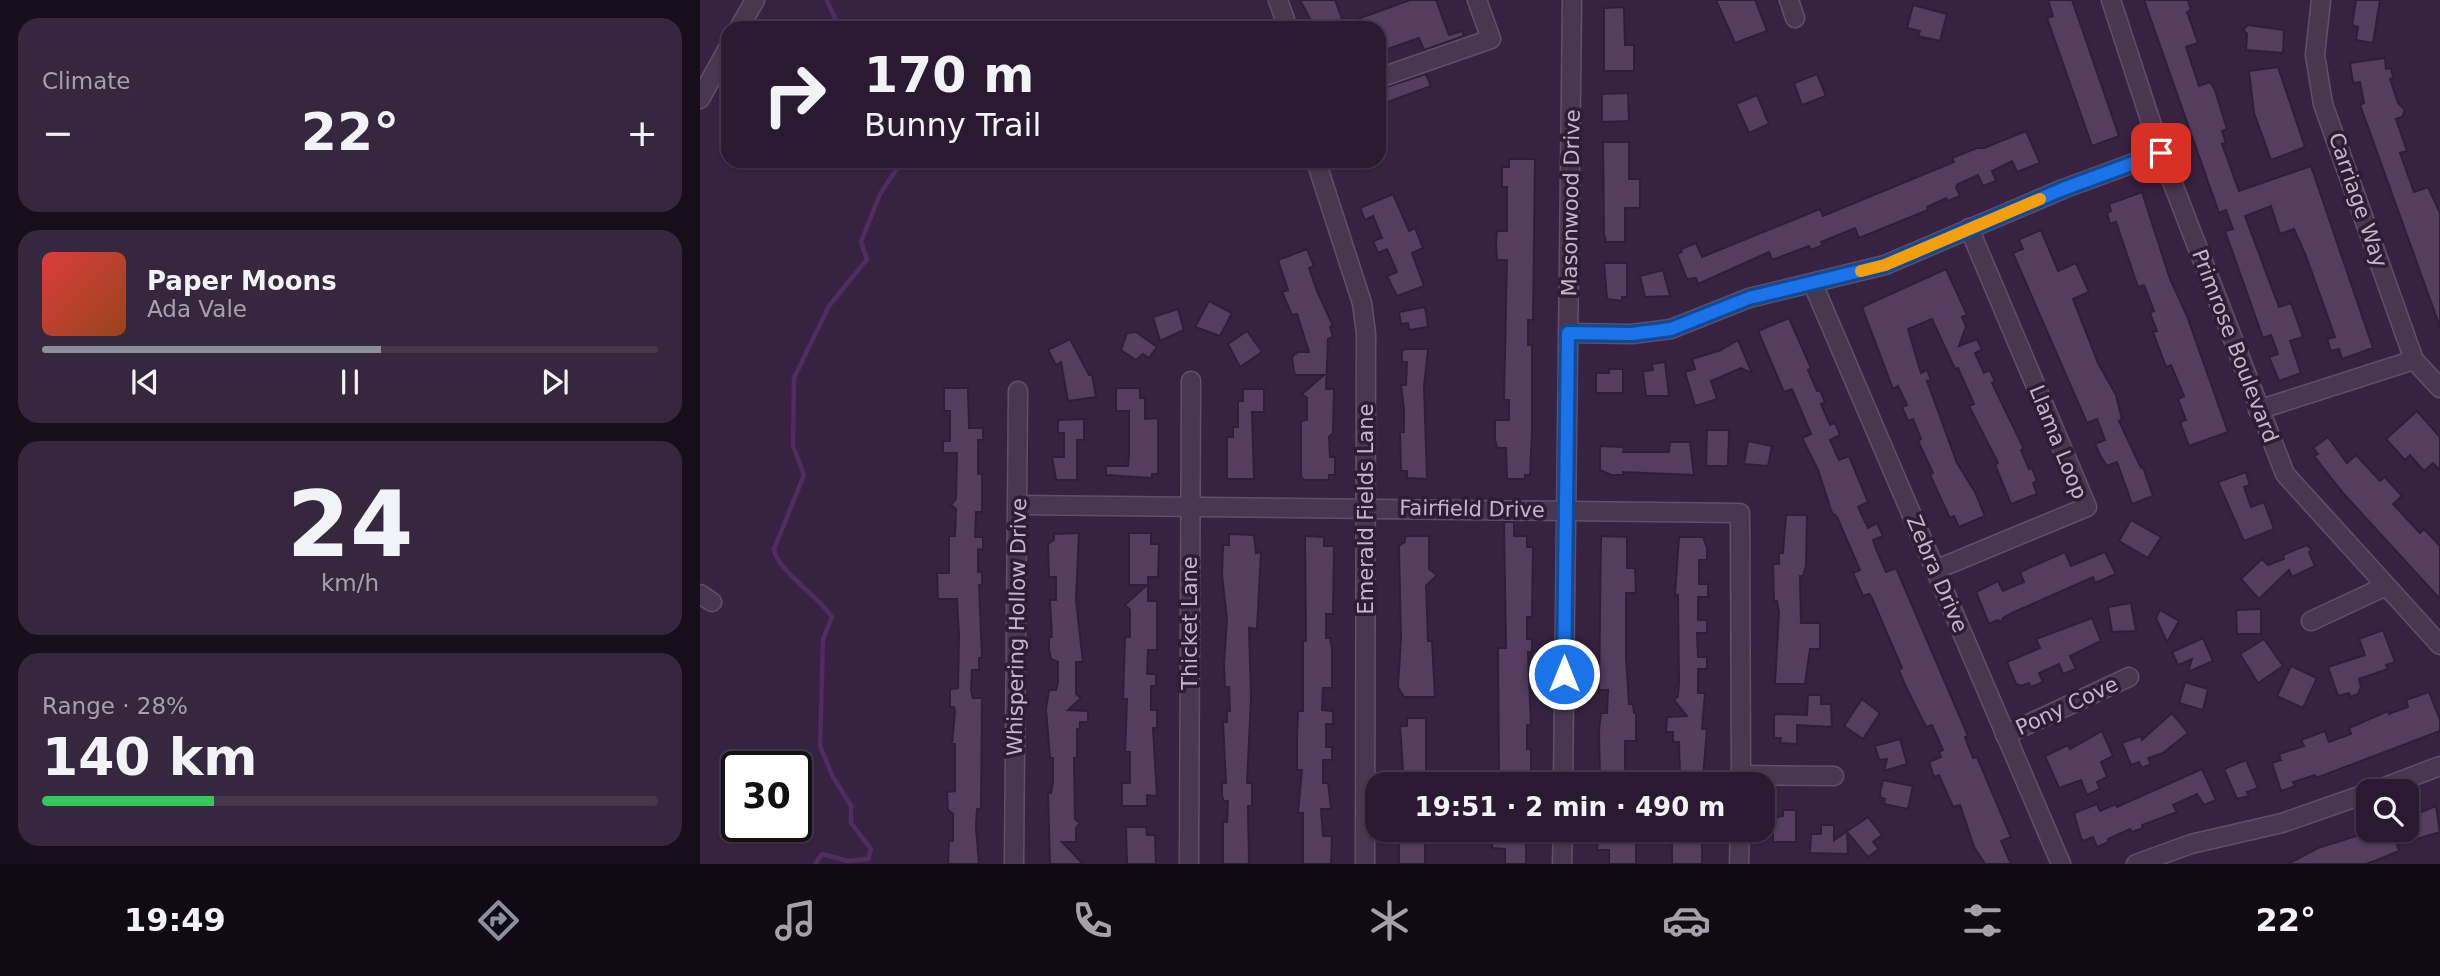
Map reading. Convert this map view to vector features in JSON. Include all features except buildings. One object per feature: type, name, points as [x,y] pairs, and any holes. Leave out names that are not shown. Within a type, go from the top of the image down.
[{"type":"street","points":[[1278,0],[1286,21]]},
{"type":"street","points":[[1386,76],[1491,39],[1477,0]]},
{"type":"street","name":"Masonwood Drive","points":[[1563,772],[1572,0]]},
{"type":"street","points":[[1789,0],[1795,18]]},
{"type":"street","name":"Primrose Boulevard","points":[[2111,0],[2161,153],[2258,410],[2285,474],[2440,645]]},
{"type":"street","name":"Carriage Way","points":[[2321,0],[2315,55],[2323,104],[2414,360],[2440,388]]},
{"type":"street","points":[[742,21],[748,3]]},
{"type":"street","points":[[700,99],[721,61]]},
{"type":"street","points":[[1568,333],[1632,334],[1671,329],[1749,298],[1885,265],[1969,228],[2161,153]]},
{"type":"street","name":"Emerald Fields Lane","points":[[1318,168],[1362,303],[1366,334],[1365,864]]},
{"type":"street","name":"Llama Loop","points":[[1935,570],[2087,507],[1969,228]]},
{"type":"street","name":"Zebra Drive","points":[[1813,284],[2061,864]]},
{"type":"street","points":[[2258,410],[2414,360]]},
{"type":"street","name":"Thicket Lane","points":[[1189,864],[1191,381]]},
{"type":"street","name":"Whispering Hollow Drive","points":[[1014,864],[1018,391]]},
{"type":"street","name":"Fairfield Drive","points":[[1018,505],[1740,513],[1741,772]]},
{"type":"street","points":[[2311,621],[2386,586]]},
{"type":"street","name":"Pony Cove","points":[[2005,735],[2129,677]]},
{"type":"street","points":[[2406,779],[2440,766]]},
{"type":"street","points":[[1775,779],[1834,776]]},
{"type":"street","points":[[2136,864],[2191,844],[2282,822],[2356,797]]},
{"type":"street","points":[[1562,864],[1563,842]]},
{"type":"street","points":[[1740,842],[1740,864]]},
{"type":"waterway","points":[[827,0],[836,21]]},
{"type":"waterway","points":[[815,864],[822,854],[848,861],[868,859],[871,849],[851,823],[851,806],[833,777],[820,746],[823,639],[832,617],[790,575],[777,558],[774,549],[804,475],[793,446],[794,378],[829,306],[867,259],[861,242],[880,194],[897,168]]},
{"type":"slow traffic","points":[[1861,271],[1885,265],[2040,199]]},
{"type":"route","points":[[1564,674],[1568,333],[1632,334],[1671,329],[1749,298],[1885,265],[2063,189],[2161,153]]}]
